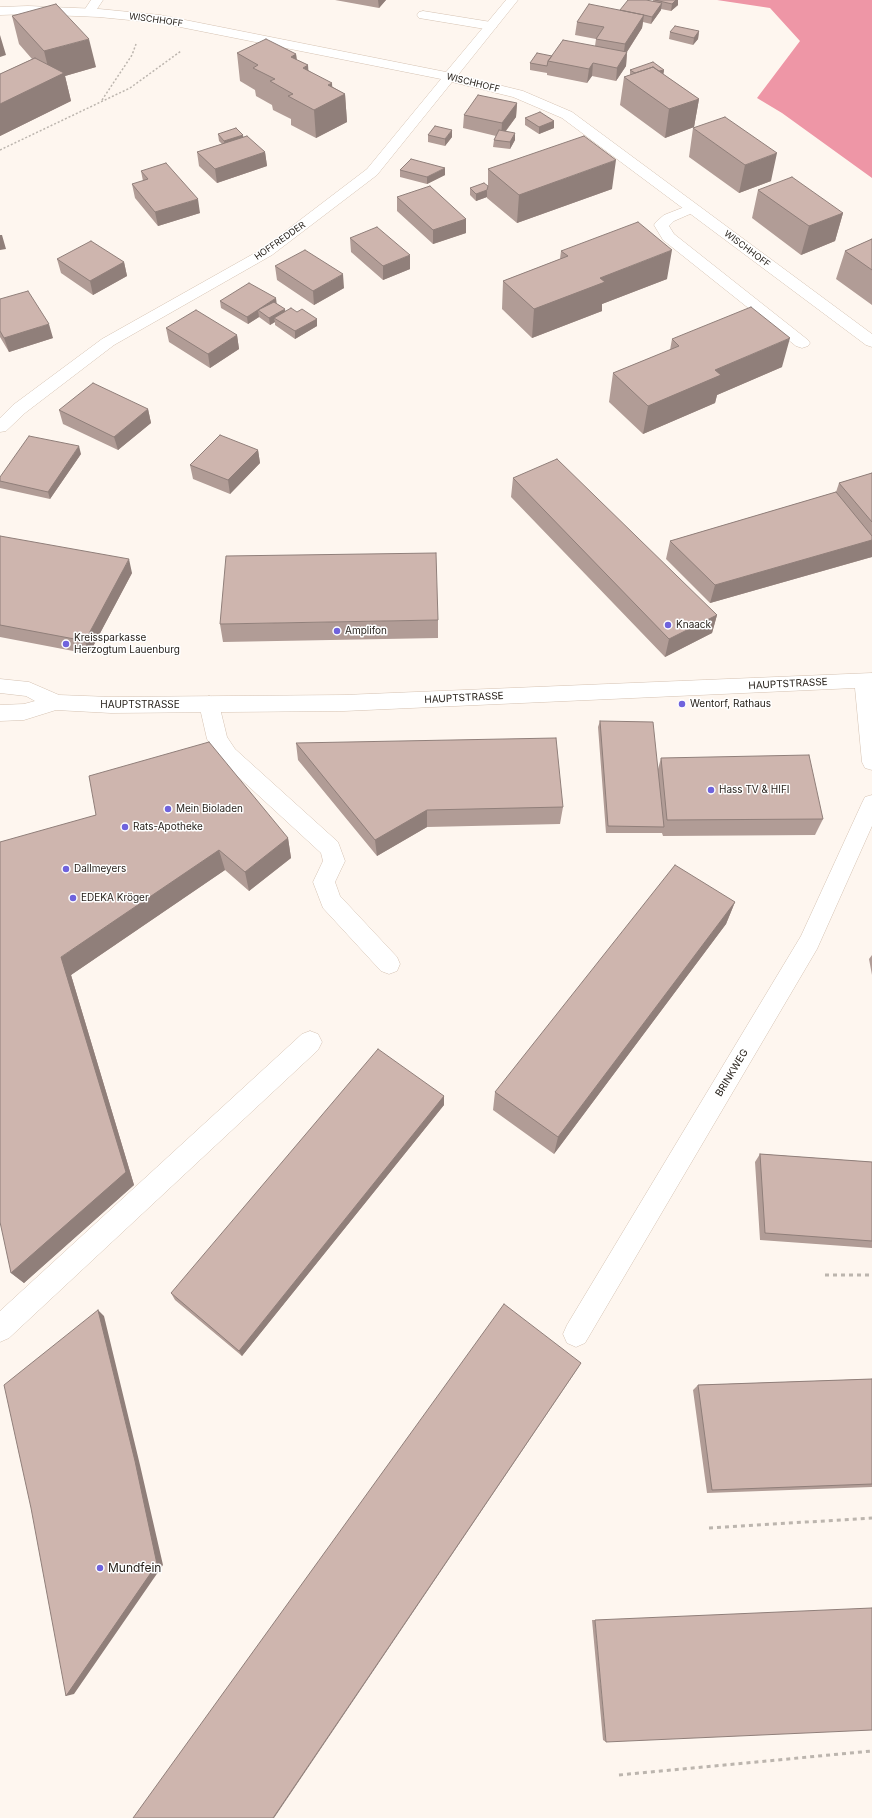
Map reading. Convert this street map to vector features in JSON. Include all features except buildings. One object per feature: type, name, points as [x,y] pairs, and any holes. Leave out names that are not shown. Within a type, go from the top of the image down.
[{"type":"street","points":[[89,12],[97,0]]},
{"type":"street","name":"HOFFREDDER","points":[[0,427],[19,409],[108,342],[267,252],[372,172],[512,0]]},
{"type":"street","name":"WISCHHOFF","points":[[0,11],[28,10],[89,12],[160,19],[450,77],[518,94],[567,114],[872,342]]},
{"type":"street","points":[[423,15],[491,26]]},
{"type":"street","points":[[692,208],[669,218],[661,225],[668,238],[802,343]]},
{"type":"street","points":[[868,680],[872,762]]},
{"type":"street","name":"HAUPTSTRASSE","points":[[0,686],[29,690],[56,702],[111,706],[344,703],[868,680]]},
{"type":"street","name":"HAUPTSTRASSE","points":[[0,713],[24,712],[56,702]]},
{"type":"street","points":[[209,704],[217,739],[228,754],[330,848],[334,861],[324,882],[331,901],[389,964]]},
{"type":"street","name":"BRINKWEG","points":[[576,1334],[809,942],[872,803]]},
{"type":"street","points":[[0,1329],[310,1042]]},
{"type":"path","points":[[102,100],[132,55],[144,17]]},
{"type":"path","points":[[0,150],[102,100],[130,88],[213,29]]},
{"type":"path","points":[[825,1275],[872,1275]]},
{"type":"path","points":[[709,1528],[872,1518]]},
{"type":"path","points":[[619,1775],[872,1751]]},
{"type":"shaded area","points":[[717,0],[872,0],[872,178],[782,113],[757,98],[800,41],[770,8]]},
{"type":"place","name":"Knaack","points":[[668,625]]},
{"type":"place","name":"Amplifon","points":[[337,631]]},
{"type":"place","name":"Kreissparkasse Herzogtum Lauenburg","points":[[66,644]]},
{"type":"place","name":"Wentorf, Rathaus","points":[[682,704]]},
{"type":"place","name":"Hass TV & HIFI","points":[[711,790]]},
{"type":"place","name":"Mein Bioladen","points":[[168,809]]},
{"type":"place","name":"Rats-Apotheke","points":[[125,827]]},
{"type":"place","name":"Dallmeyers","points":[[66,869]]},
{"type":"place","name":"EDEKA Kröger","points":[[73,898]]},
{"type":"place","name":"Mundfein","points":[[100,1568]]}]
